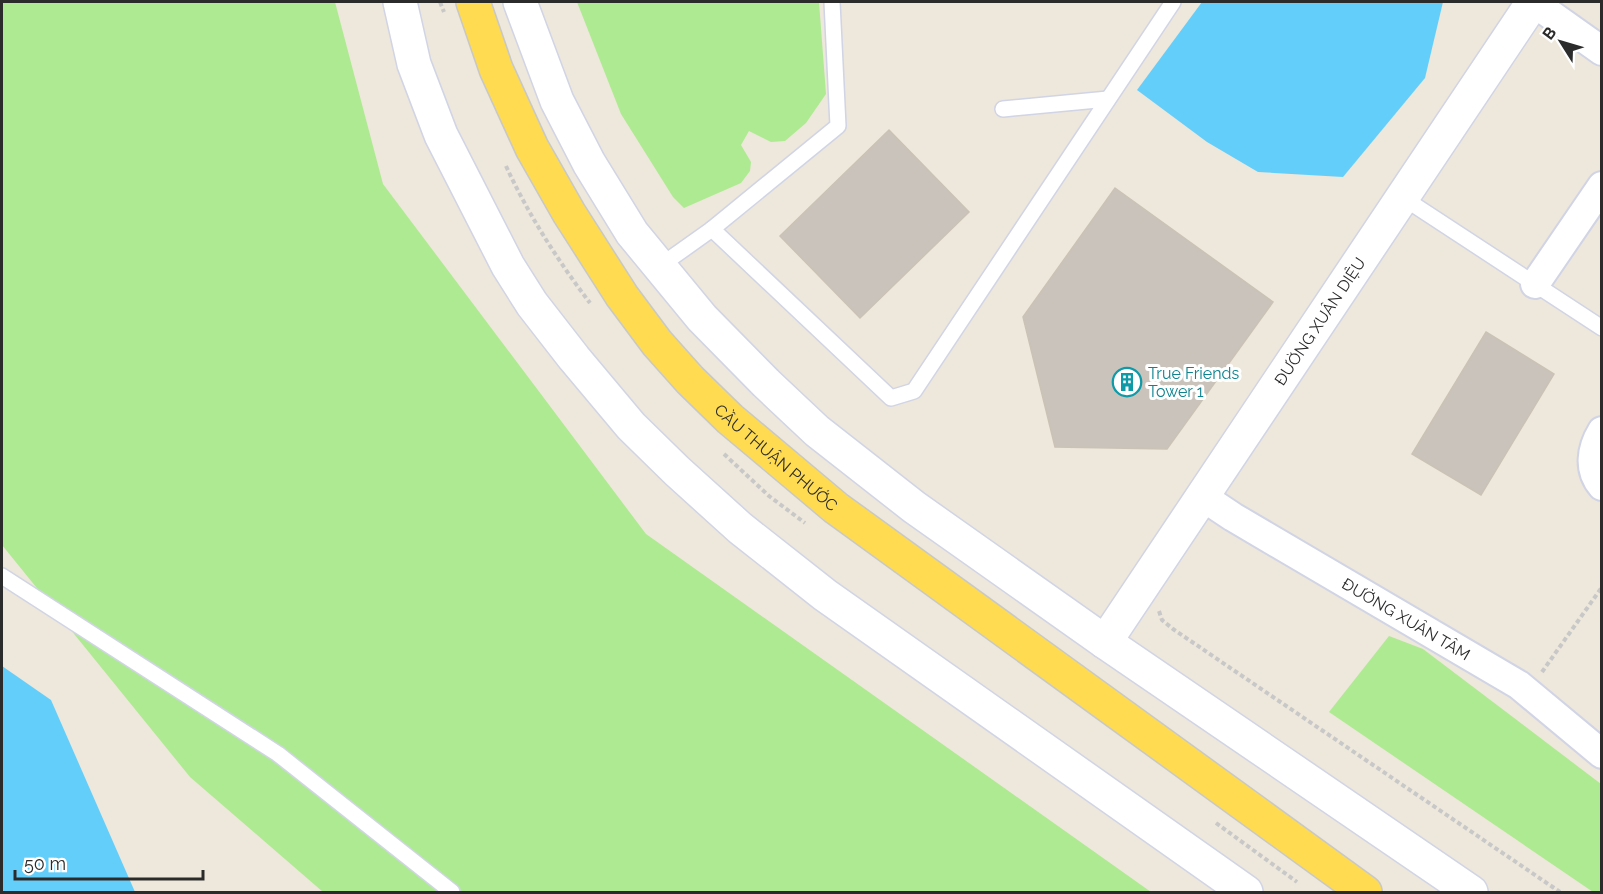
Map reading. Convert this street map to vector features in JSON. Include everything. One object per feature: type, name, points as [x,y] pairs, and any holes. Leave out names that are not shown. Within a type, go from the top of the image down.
[{"type":"main road","name":"CẦU THUẬN PHƯỚC","points":[[473,2],[496,69],[532,148],[569,213],[622,297],[657,343],[690,380],[730,419],[836,508],[1365,892]]},
{"type":"street","points":[[400,2],[414,64],[441,135],[508,266],[532,304],[631,426],[740,528],[825,595],[1246,892]]},
{"type":"street","points":[[520,2],[557,101],[589,163],[632,232],[702,318],[817,431],[914,507],[1105,642],[1471,892]]},
{"type":"street","points":[[1533,2],[1602,51]]},
{"type":"street","name":"ĐƯỜNG XUÂN DIỆU","points":[[1105,642],[1533,2]]},
{"type":"street","points":[[1535,284],[1602,186]]},
{"type":"street","points":[[1602,431],[1593,452],[1592,466],[1596,479],[1602,486]]},
{"type":"street","name":"ĐƯỜNG XUÂN TÂM","points":[[1203,497],[1519,685],[1602,754]]},
{"type":"lane","points":[[660,266],[712,229],[838,126],[832,2]]},
{"type":"lane","points":[[712,229],[891,398],[914,391],[1173,2]]},
{"type":"lane","points":[[1003,109],[1108,99]]},
{"type":"lane","points":[[1402,197],[1602,328]]},
{"type":"lane","points":[[2,576],[278,754],[452,892]]},
{"type":"path","points":[[1528,693],[1602,587]]},
{"type":"path","points":[[1159,609],[1162,620],[1173,630],[1560,892]]},
{"type":"green space","points":[[2,2],[335,2],[383,184],[646,534],[1151,892],[323,892],[190,777],[2,545]]},
{"type":"green space","points":[[577,2],[819,2],[826,94],[806,123],[785,141],[771,142],[749,131],[741,145],[751,162],[750,171],[741,183],[684,208],[673,197],[621,114]]},
{"type":"green space","points":[[1389,636],[1423,649],[1601,784],[1601,892],[1593,892],[1329,712]]},
{"type":"water","points":[[1202,2],[1443,2],[1425,78],[1343,177],[1258,172],[1207,142],[1137,90]]},
{"type":"water","points":[[2,666],[51,700],[135,892],[2,892]]},
{"type":"building","points":[[889,130],[969,212],[860,318],[780,236]]},
{"type":"building","name":"True Friends Tower 1","points":[[1115,188],[1273,302],[1167,449],[1055,447],[1023,317]]},
{"type":"building","points":[[1486,332],[1554,374],[1481,495],[1412,454]]},
{"type":"place","name":"True Friends Tower 1","points":[[1127,382]]}]
